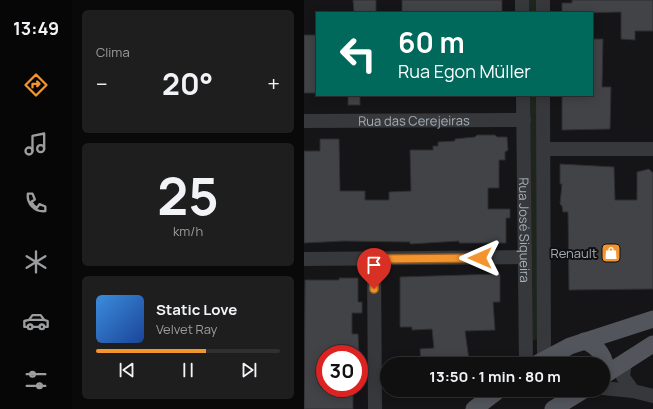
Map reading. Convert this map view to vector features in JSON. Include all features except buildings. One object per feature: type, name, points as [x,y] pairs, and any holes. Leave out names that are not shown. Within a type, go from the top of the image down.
[{"type":"main road","points":[[549,357],[584,341],[653,319]]},
{"type":"main road","points":[[584,341],[599,350],[604,357]]},
{"type":"main road","points":[[610,374],[625,361],[653,344]]},
{"type":"main road","points":[[474,409],[490,397]]},
{"type":"main road","points":[[553,409],[573,397]]},
{"type":"street","points":[[522,0],[522,12]]},
{"type":"street","points":[[543,0],[543,12]]},
{"type":"street","name":"Rua José Siqueira","points":[[523,96],[526,357]]},
{"type":"street","name":"Rua José Siqueira","points":[[540,357],[544,149],[543,96]]},
{"type":"street","name":"Rua das Cerejeiras","points":[[304,121],[524,120]]},
{"type":"street","points":[[544,149],[653,149]]},
{"type":"street","points":[[304,259],[525,257]]},
{"type":"street","points":[[374,259],[375,409]]},
{"type":"street","points":[[625,361],[623,377],[633,391]]},
{"type":"street","points":[[610,381],[633,391],[653,396]]},
{"type":"shaded area","points":[[527,0],[538,0],[538,12],[527,12]]},
{"type":"shaded area","points":[[528,96],[539,96],[540,338],[531,341]]},
{"type":"place","name":"Renault","points":[[611,253]]},
{"type":"route","points":[[374,289],[374,259],[480,258]]}]
